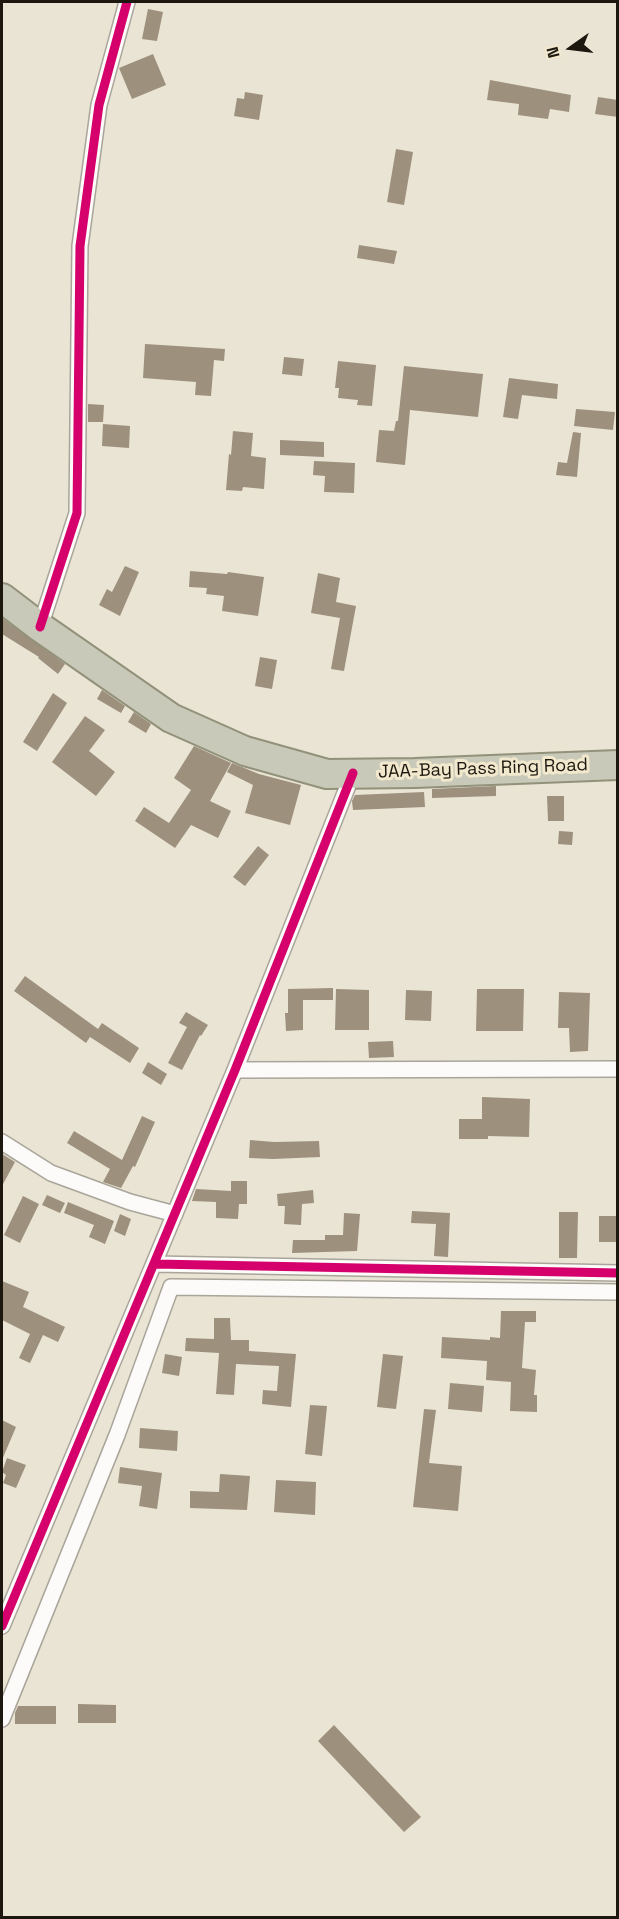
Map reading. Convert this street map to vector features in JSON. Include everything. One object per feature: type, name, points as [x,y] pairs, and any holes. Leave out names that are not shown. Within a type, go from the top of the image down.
[{"type":"highway","name":"JAA-Bay Pass Ring Road","points":[[2,598],[40,627],[171,717],[244,751],[327,774],[618,765]]},
{"type":"street","points":[[40,627],[77,513],[80,246],[99,105],[127,2]]},
{"type":"street","points":[[2,1626],[235,1070],[353,773]]},
{"type":"street","points":[[235,1070],[618,1069]]},
{"type":"street","points":[[2,1142],[51,1173],[130,1202],[175,1214]]},
{"type":"street","points":[[155,1264],[618,1273]]},
{"type":"street","points":[[2,1719],[117,1435],[171,1287],[618,1292]]},
{"type":"building","points":[[148,9],[163,12],[157,41],[142,39]]},
{"type":"building","points":[[153,54],[166,85],[132,99],[119,68]]},
{"type":"building","points":[[490,80],[571,95],[569,112],[550,109],[548,119],[518,115],[519,104],[487,100]]},
{"type":"building","points":[[245,92],[263,95],[259,120],[234,116],[237,98],[244,99]]},
{"type":"building","points":[[598,97],[618,100],[618,117],[595,114]]},
{"type":"building","points":[[396,149],[413,152],[404,205],[387,202]]},
{"type":"building","points":[[359,245],[397,251],[394,264],[357,258]]},
{"type":"building","points":[[145,344],[225,349],[224,361],[214,360],[211,396],[195,395],[196,382],[143,378]]},
{"type":"building","points":[[284,357],[304,359],[302,376],[282,374]]},
{"type":"building","points":[[338,361],[376,365],[372,406],[357,405],[358,400],[338,398],[339,388],[335,388]]},
{"type":"building","points":[[404,366],[483,374],[478,417],[410,410],[405,465],[376,462],[379,430],[394,431],[396,421],[398,421]]},
{"type":"building","points":[[509,378],[558,384],[557,399],[522,395],[518,419],[503,417]]},
{"type":"building","points":[[88,404],[104,405],[103,422],[88,422]]},
{"type":"building","points":[[576,409],[615,412],[613,430],[574,426]]},
{"type":"building","points":[[103,424],[130,426],[129,448],[102,446]]},
{"type":"building","points":[[233,431],[253,433],[251,456],[266,458],[264,489],[243,487],[242,491],[226,490]]},
{"type":"building","points":[[573,432],[581,433],[577,477],[556,475],[558,462],[567,463]]},
{"type":"building","points":[[280,440],[324,442],[324,457],[280,455]]},
{"type":"building","points":[[314,461],[355,463],[354,493],[324,492],[325,476],[313,475]]},
{"type":"building","points":[[125,566],[139,572],[120,616],[99,605],[107,589],[112,592]]},
{"type":"building","points":[[190,571],[227,574],[228,572],[264,577],[258,616],[222,611],[224,596],[206,594],[207,588],[189,587]]},
{"type":"building","points":[[318,573],[340,578],[336,602],[356,606],[344,671],[331,669],[340,618],[311,613]]},
{"type":"building","points":[[2,618],[65,664],[58,674],[39,657],[2,634]]},
{"type":"building","points":[[260,657],[277,660],[272,689],[255,686]]},
{"type":"building","points":[[102,690],[125,706],[121,713],[97,699]]},
{"type":"building","points":[[53,693],[67,703],[37,751],[23,742]]},
{"type":"building","points":[[134,712],[151,724],[146,733],[128,722]]},
{"type":"building","points":[[85,716],[105,730],[89,751],[115,772],[96,796],[52,762]]},
{"type":"building","points":[[194,746],[231,763],[210,801],[231,811],[218,838],[191,825],[175,848],[135,821],[144,807],[169,823],[191,790],[174,778]]},
{"type":"building","points":[[232,763],[259,774],[301,785],[290,825],[245,813],[253,785],[227,772]]},
{"type":"building","points":[[496,786],[496,796],[432,798],[432,789]]},
{"type":"building","points":[[424,792],[425,807],[353,810],[352,801],[355,795]]},
{"type":"building","points":[[547,796],[564,796],[564,821],[548,821]]},
{"type":"building","points":[[559,831],[573,832],[572,845],[558,844]]},
{"type":"building","points":[[258,846],[269,855],[245,886],[233,877]]},
{"type":"building","points":[[25,976],[98,1029],[102,1023],[139,1048],[130,1063],[90,1037],[86,1043],[14,991]]},
{"type":"building","points":[[333,988],[333,1000],[303,1000],[303,1030],[286,1031],[285,1013],[288,1013],[288,989]]},
{"type":"building","points":[[336,989],[369,990],[369,1030],[335,1030]]},
{"type":"building","points":[[477,989],[524,989],[523,1031],[476,1031]]},
{"type":"building","points":[[406,990],[432,991],[431,1021],[405,1020]]},
{"type":"building","points":[[559,992],[590,993],[588,1051],[570,1052],[569,1028],[558,1028]]},
{"type":"building","points":[[186,1012],[208,1025],[200,1035],[182,1070],[168,1063],[187,1027],[179,1023]]},
{"type":"building","points":[[393,1041],[394,1057],[369,1058],[368,1042]]},
{"type":"building","points":[[148,1062],[167,1074],[161,1085],[142,1073]]},
{"type":"building","points":[[482,1097],[530,1099],[529,1137],[488,1136],[488,1139],[459,1139],[459,1119],[482,1119]]},
{"type":"building","points":[[142,1116],[155,1122],[135,1167],[133,1166],[121,1188],[103,1182],[110,1169],[67,1143],[74,1131],[122,1160]]},
{"type":"building","points":[[250,1140],[319,1141],[320,1157],[249,1158]]},
{"type":"building","points":[[2,1154],[15,1162],[2,1186]]},
{"type":"building","points":[[231,1181],[247,1181],[247,1204],[239,1204],[238,1219],[216,1218],[216,1202],[192,1201],[196,1189],[231,1191]]},
{"type":"building","points":[[313,1190],[314,1203],[302,1204],[301,1225],[284,1224],[285,1206],[278,1206],[277,1194]]},
{"type":"building","points":[[47,1195],[65,1203],[60,1213],[42,1205]]},
{"type":"building","points":[[23,1196],[39,1204],[20,1243],[4,1235]]},
{"type":"building","points":[[68,1202],[114,1221],[105,1244],[89,1237],[94,1225],[64,1213]]},
{"type":"building","points":[[412,1211],[450,1213],[448,1257],[434,1256],[436,1224],[411,1223]]},
{"type":"building","points":[[559,1212],[578,1212],[577,1258],[559,1258]]},
{"type":"building","points":[[344,1213],[360,1214],[357,1251],[292,1253],[293,1240],[325,1240],[325,1235],[343,1235]]},
{"type":"building","points":[[120,1214],[131,1219],[125,1236],[114,1231]]},
{"type":"building","points":[[599,1216],[618,1216],[618,1242],[599,1242]]},
{"type":"building","points":[[2,1281],[29,1292],[23,1307],[65,1327],[58,1342],[43,1335],[30,1363],[19,1358],[30,1334],[2,1320]]},
{"type":"building","points":[[501,1311],[536,1311],[536,1322],[525,1322],[522,1368],[536,1370],[534,1395],[537,1395],[537,1412],[510,1411],[511,1382],[486,1380],[487,1361],[441,1358],[442,1337],[490,1340],[490,1337],[500,1338]]},
{"type":"building","points":[[214,1318],[230,1318],[231,1340],[249,1340],[249,1351],[296,1354],[291,1407],[262,1404],[263,1390],[277,1391],[279,1366],[236,1364],[234,1395],[216,1394],[219,1353],[185,1351],[186,1338],[214,1339]]},
{"type":"building","points":[[165,1354],[182,1357],[179,1376],[162,1373]]},
{"type":"building","points":[[383,1354],[403,1356],[396,1409],[377,1407]]},
{"type":"building","points":[[450,1383],[484,1386],[482,1412],[448,1409]]},
{"type":"building","points":[[310,1405],[327,1406],[322,1456],[305,1454]]},
{"type":"building","points":[[424,1409],[436,1410],[429,1463],[462,1466],[458,1511],[413,1507]]},
{"type":"building","points":[[2,1420],[16,1427],[2,1460]]},
{"type":"building","points":[[140,1428],[178,1431],[177,1451],[139,1448]]},
{"type":"building","points":[[7,1458],[26,1465],[16,1488],[3,1483],[6,1475],[2,1472]]},
{"type":"building","points":[[120,1467],[162,1473],[157,1509],[139,1506],[142,1486],[118,1483]]},
{"type":"building","points":[[220,1474],[250,1476],[247,1510],[190,1508],[190,1491],[219,1492]]},
{"type":"building","points":[[276,1480],[316,1482],[315,1515],[274,1512]]},
{"type":"building","points":[[78,1704],[116,1705],[116,1723],[78,1723]]},
{"type":"building","points":[[18,1706],[56,1706],[56,1724],[15,1724],[15,1713]]},
{"type":"building","points":[[334,1725],[421,1817],[404,1832],[318,1741]]},
{"type":"cycle path","points":[[40,627],[77,513],[80,246],[99,105],[127,2]]},
{"type":"cycle path","points":[[2,1626],[235,1070],[353,773]]},
{"type":"cycle path","points":[[155,1264],[618,1273]]}]
